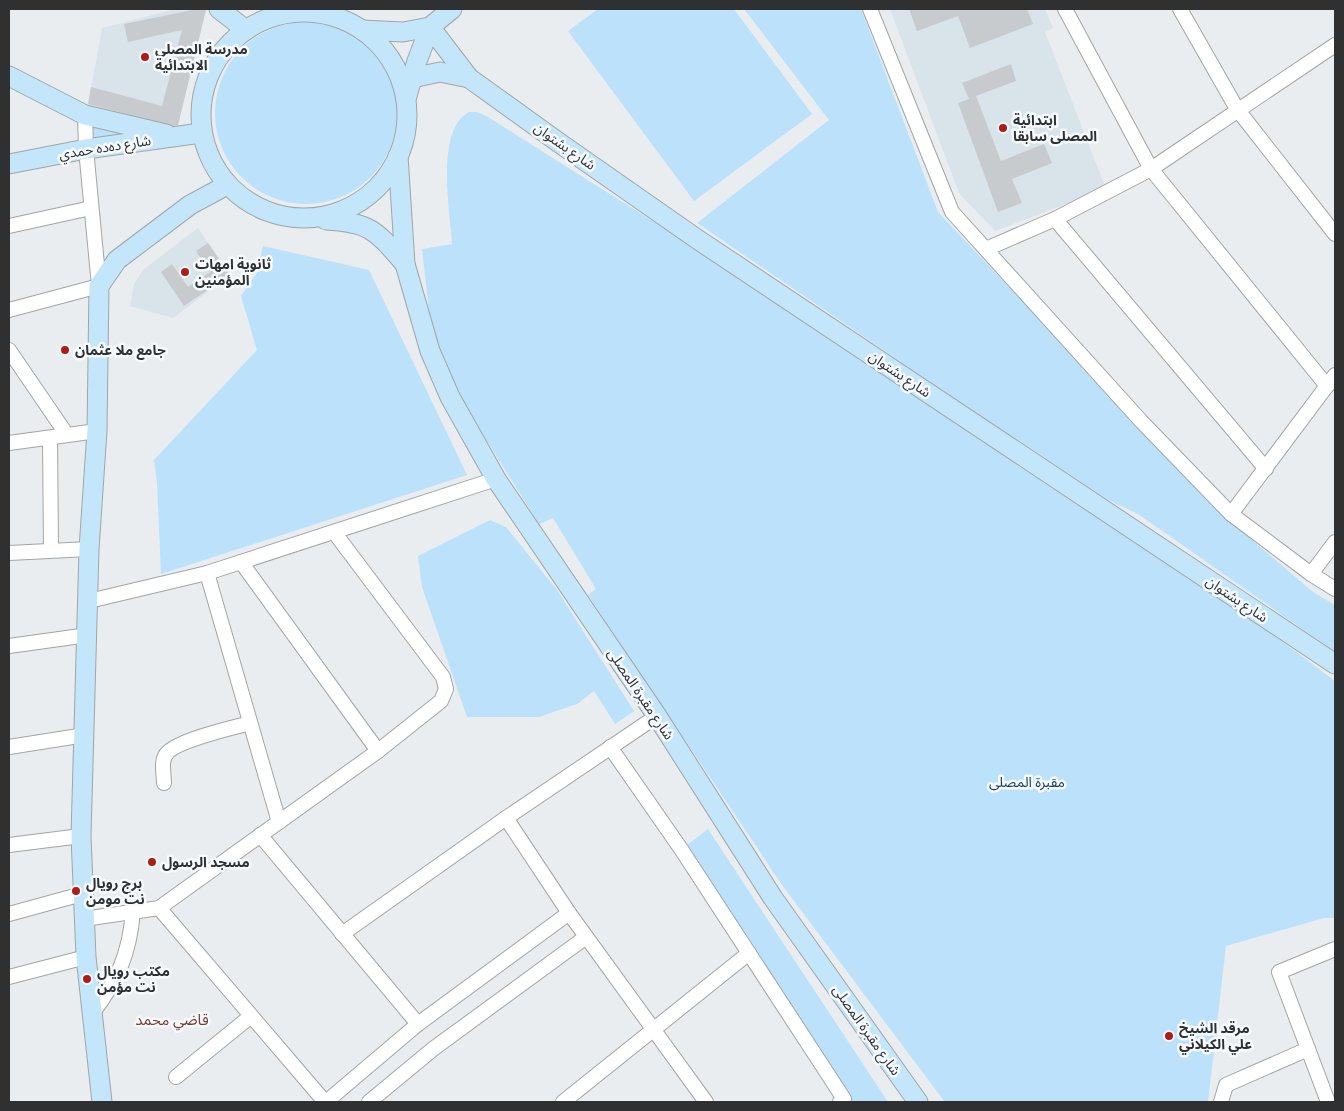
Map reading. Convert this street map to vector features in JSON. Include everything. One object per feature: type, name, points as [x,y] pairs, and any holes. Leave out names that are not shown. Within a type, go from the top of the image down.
[{"type":"street","points":[[406,100],[400,79],[391,60],[378,43],[362,30],[334,17],[304,12],[274,16],[246,30],[224,50],[208,75],[201,103],[201,133],[210,161],[227,185],[249,204],[276,215],[306,219],[334,214],[361,201],[383,181],[398,156],[404,138],[406,100],[430,28],[452,9]]},
{"type":"street","points":[[870,9],[952,212],[1141,421],[1231,514],[1311,574],[1335,589]]},
{"type":"street","points":[[1065,9],[1151,169],[1331,380],[1231,514]]},
{"type":"street","points":[[1180,9],[1237,109],[1335,234]]},
{"type":"street","points":[[227,11],[246,30]]},
{"type":"street","points":[[362,30],[403,32],[430,28]]},
{"type":"street","name":"شارع بشتوان","points":[[430,28],[468,78],[697,239],[1335,664]]},
{"type":"street","points":[[986,249],[1055,218],[1151,169],[1237,109],[1335,45]]},
{"type":"street","name":"شارع بشتوان","points":[[412,78],[440,72],[468,78]]},
{"type":"street","points":[[9,76],[85,115],[174,136]]},
{"type":"street","points":[[85,115],[86,149],[99,286],[97,431],[89,549],[90,601],[81,836],[86,957],[102,1102]]},
{"type":"street","name":"شارع دەدە حمدي","points":[[9,164],[86,149],[201,133]]},
{"type":"street","name":"شارع مقبرة المصلى","points":[[398,156],[405,264],[430,351],[450,398],[496,479],[657,716],[773,898],[918,1102]]},
{"type":"street","points":[[9,310],[99,286],[118,260],[190,205],[227,185]]},
{"type":"street","points":[[9,226],[91,208]]},
{"type":"street","points":[[1055,218],[1266,468]]},
{"type":"street","name":"شارع مقبرة المصلى","points":[[306,219],[350,221],[369,227],[382,238],[405,264]]},
{"type":"street","points":[[9,350],[67,435]]},
{"type":"street","points":[[9,443],[97,431]]},
{"type":"street","points":[[50,438],[51,550]]},
{"type":"street","points":[[90,601],[207,573],[496,479]]},
{"type":"street","points":[[84,919],[159,908],[378,751],[441,701],[446,689],[443,677],[334,532]]},
{"type":"street","points":[[1311,574],[1335,542]]},
{"type":"street","points":[[9,553],[89,549]]},
{"type":"street","points":[[241,562],[378,751]]},
{"type":"street","points":[[207,573],[279,822]]},
{"type":"street","points":[[9,646],[88,635]]},
{"type":"street","points":[[342,934],[506,818],[657,716]]},
{"type":"street","points":[[164,783],[163,761],[169,750],[180,744],[250,723]]},
{"type":"street","points":[[9,746],[85,735]]},
{"type":"street","points":[[610,747],[680,849],[844,1099],[840,1102]]},
{"type":"street","points":[[506,818],[569,913],[706,1102]]},
{"type":"street","points":[[260,835],[418,1024]]},
{"type":"street","points":[[9,845],[81,836]]},
{"type":"street","points":[[9,914],[82,894]]},
{"type":"street","points":[[159,908],[326,1102],[418,1024],[569,913]]},
{"type":"street","points":[[92,1014],[117,978],[122,966],[131,936],[133,912]]},
{"type":"street","points":[[369,1102],[433,1049],[586,936]]},
{"type":"street","points":[[1328,1102],[1279,972],[1335,949]]},
{"type":"street","points":[[563,1102],[748,953]]},
{"type":"street","points":[[9,977],[86,957]]},
{"type":"street","points":[[176,1078],[251,1016]]},
{"type":"street","points":[[1221,1102],[1226,1084],[1308,1050]]},
{"type":"shaded area","name":"مدرسة المصلى الابتدائية","points":[[176,9],[206,10],[178,125],[171,129],[88,106],[102,28]]},
{"type":"shaded area","points":[[890,9],[1045,9],[1053,28],[1045,32],[1106,189],[995,231],[959,193]]},
{"type":"shaded area","name":"ثانوية امهات المؤمنين","points":[[198,228],[230,275],[173,318],[130,306],[134,284],[143,270]]},
{"type":"green space","points":[[598,9],[734,9],[812,114],[694,201],[568,31]]},
{"type":"green space","points":[[744,9],[861,9],[938,212],[1231,522],[1313,592],[1335,605],[1335,652],[1138,514],[1093,493],[697,223],[829,120]]},
{"type":"green space","points":[[315,22],[341,29],[357,37],[376,55],[390,78],[397,104],[397,122],[390,148],[382,164],[364,183],[357,189],[332,200],[315,204],[297,204],[271,197],[255,189],[230,164],[222,148],[217,131],[215,104],[222,78],[230,62],[255,37],[271,29],[288,24]]},
{"type":"green space","name":"مقبرة المصلى","points":[[469,112],[477,112],[488,117],[678,237],[1280,640],[1335,681],[1335,918],[1324,918],[1226,946],[1208,1102],[945,1102],[782,885],[588,595],[596,589],[553,518],[539,524],[475,422],[451,377],[431,328],[422,249],[452,244],[447,172],[448,153],[452,135],[458,121]]},
{"type":"green space","points":[[90,119],[136,134],[90,142]]},
{"type":"green space","points":[[263,246],[369,270],[467,475],[161,574],[157,482],[154,460],[257,350],[241,296],[257,273]]},
{"type":"green space","points":[[490,520],[506,527],[557,590],[634,711],[615,724],[594,691],[577,704],[539,717],[467,717],[422,587],[418,556]]},
{"type":"green space","points":[[708,829],[888,1102],[850,1102],[687,845]]},
{"type":"building","points":[[197,9],[206,10],[178,125],[173,126],[88,104],[91,87],[162,106],[182,30],[128,42],[124,24]]},
{"type":"building","points":[[909,9],[1027,9],[1033,24],[970,48],[958,16],[917,31]]},
{"type":"building","points":[[1011,64],[1016,81],[976,96],[1001,161],[1044,144],[1052,163],[1012,179],[1022,203],[998,212],[958,103],[969,99],[962,83]]},
{"type":"building","points":[[208,243],[230,275],[184,306],[161,272],[172,264],[188,287],[210,272],[196,251]]},
{"type":"place","name":"مدرسة المصلى الابتدائية","points":[[145,57]]},
{"type":"place","name":"ابتدائية المصلى سابقا","points":[[1003,128]]},
{"type":"place","name":"ثانوية امهات المؤمنين","points":[[185,272]]},
{"type":"place","name":"جامع ملا عثمان","points":[[65,350]]},
{"type":"place","name":"مسجد الرسول","points":[[152,862]]},
{"type":"place","name":"برج رويال نت مومن","points":[[76,891]]},
{"type":"place","name":"مكتب رويال نت مؤمن","points":[[87,979]]},
{"type":"place","name":"مرقد الشيخ علي الكيلاني","points":[[1169,1036]]},
{"type":"district","name":"قاضي محمد","points":[[172,1020]]}]
